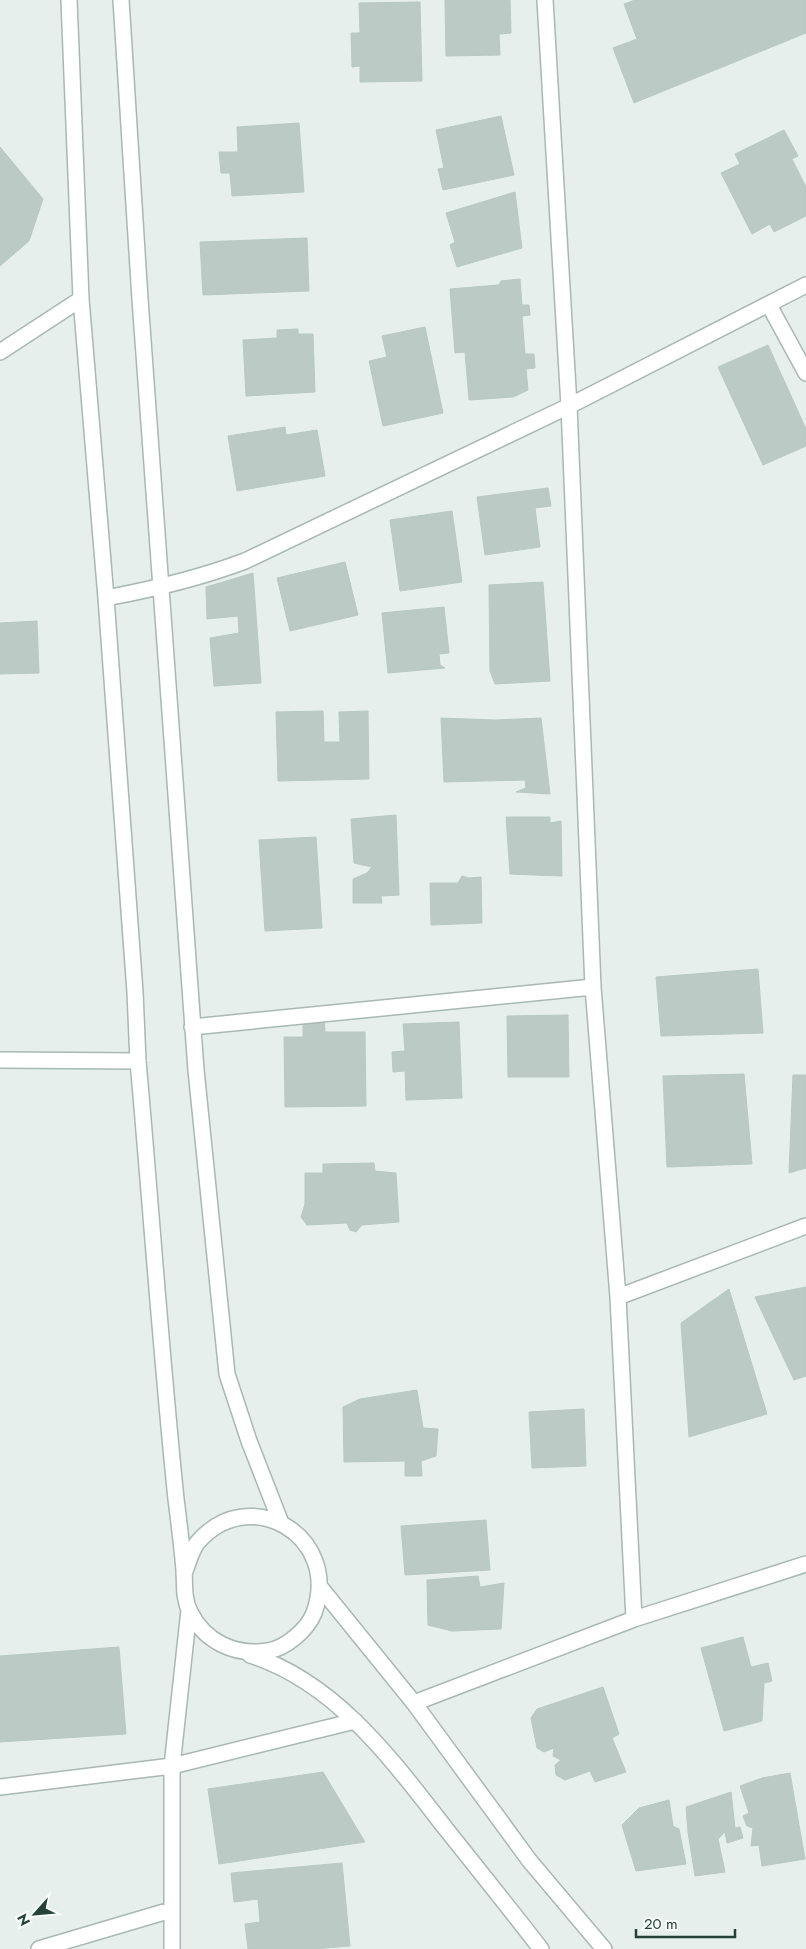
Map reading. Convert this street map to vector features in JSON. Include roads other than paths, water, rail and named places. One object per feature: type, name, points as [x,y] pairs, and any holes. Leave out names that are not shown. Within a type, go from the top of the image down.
[{"type":"street","points":[[69,0],[81,299],[106,598],[135,992],[138,1061],[184,1574],[184,1592],[189,1610],[201,1630],[219,1645],[268,1660],[320,1691],[355,1721],[421,1798],[541,1949]]},
{"type":"street","points":[[121,0],[160,588],[192,1027],[228,1374],[249,1441],[281,1523]]},
{"type":"street","points":[[545,0],[569,406],[593,988],[618,1297],[634,1619]]},
{"type":"street","points":[[106,598],[160,588],[222,570],[245,561],[569,406],[806,285]]},
{"type":"street","points":[[0,352],[81,299]]},
{"type":"street","points":[[769,305],[806,374]]},
{"type":"street","points":[[192,1027],[593,988]]},
{"type":"street","points":[[0,1060],[138,1061]]},
{"type":"street","points":[[618,1297],[806,1226]]},
{"type":"street","points":[[184,1574],[196,1544],[220,1524],[251,1516],[281,1523],[298,1534],[310,1549],[318,1568],[320,1587],[313,1615],[296,1637],[270,1650],[242,1652]]},
{"type":"street","points":[[414,1703],[634,1619],[806,1564]]},
{"type":"street","points":[[320,1587],[414,1703],[529,1860],[604,1949]]},
{"type":"street","points":[[172,1949],[172,1766],[189,1610]]},
{"type":"street","points":[[0,1787],[172,1766],[355,1721]]},
{"type":"street","points":[[38,1949],[171,1910]]}]
